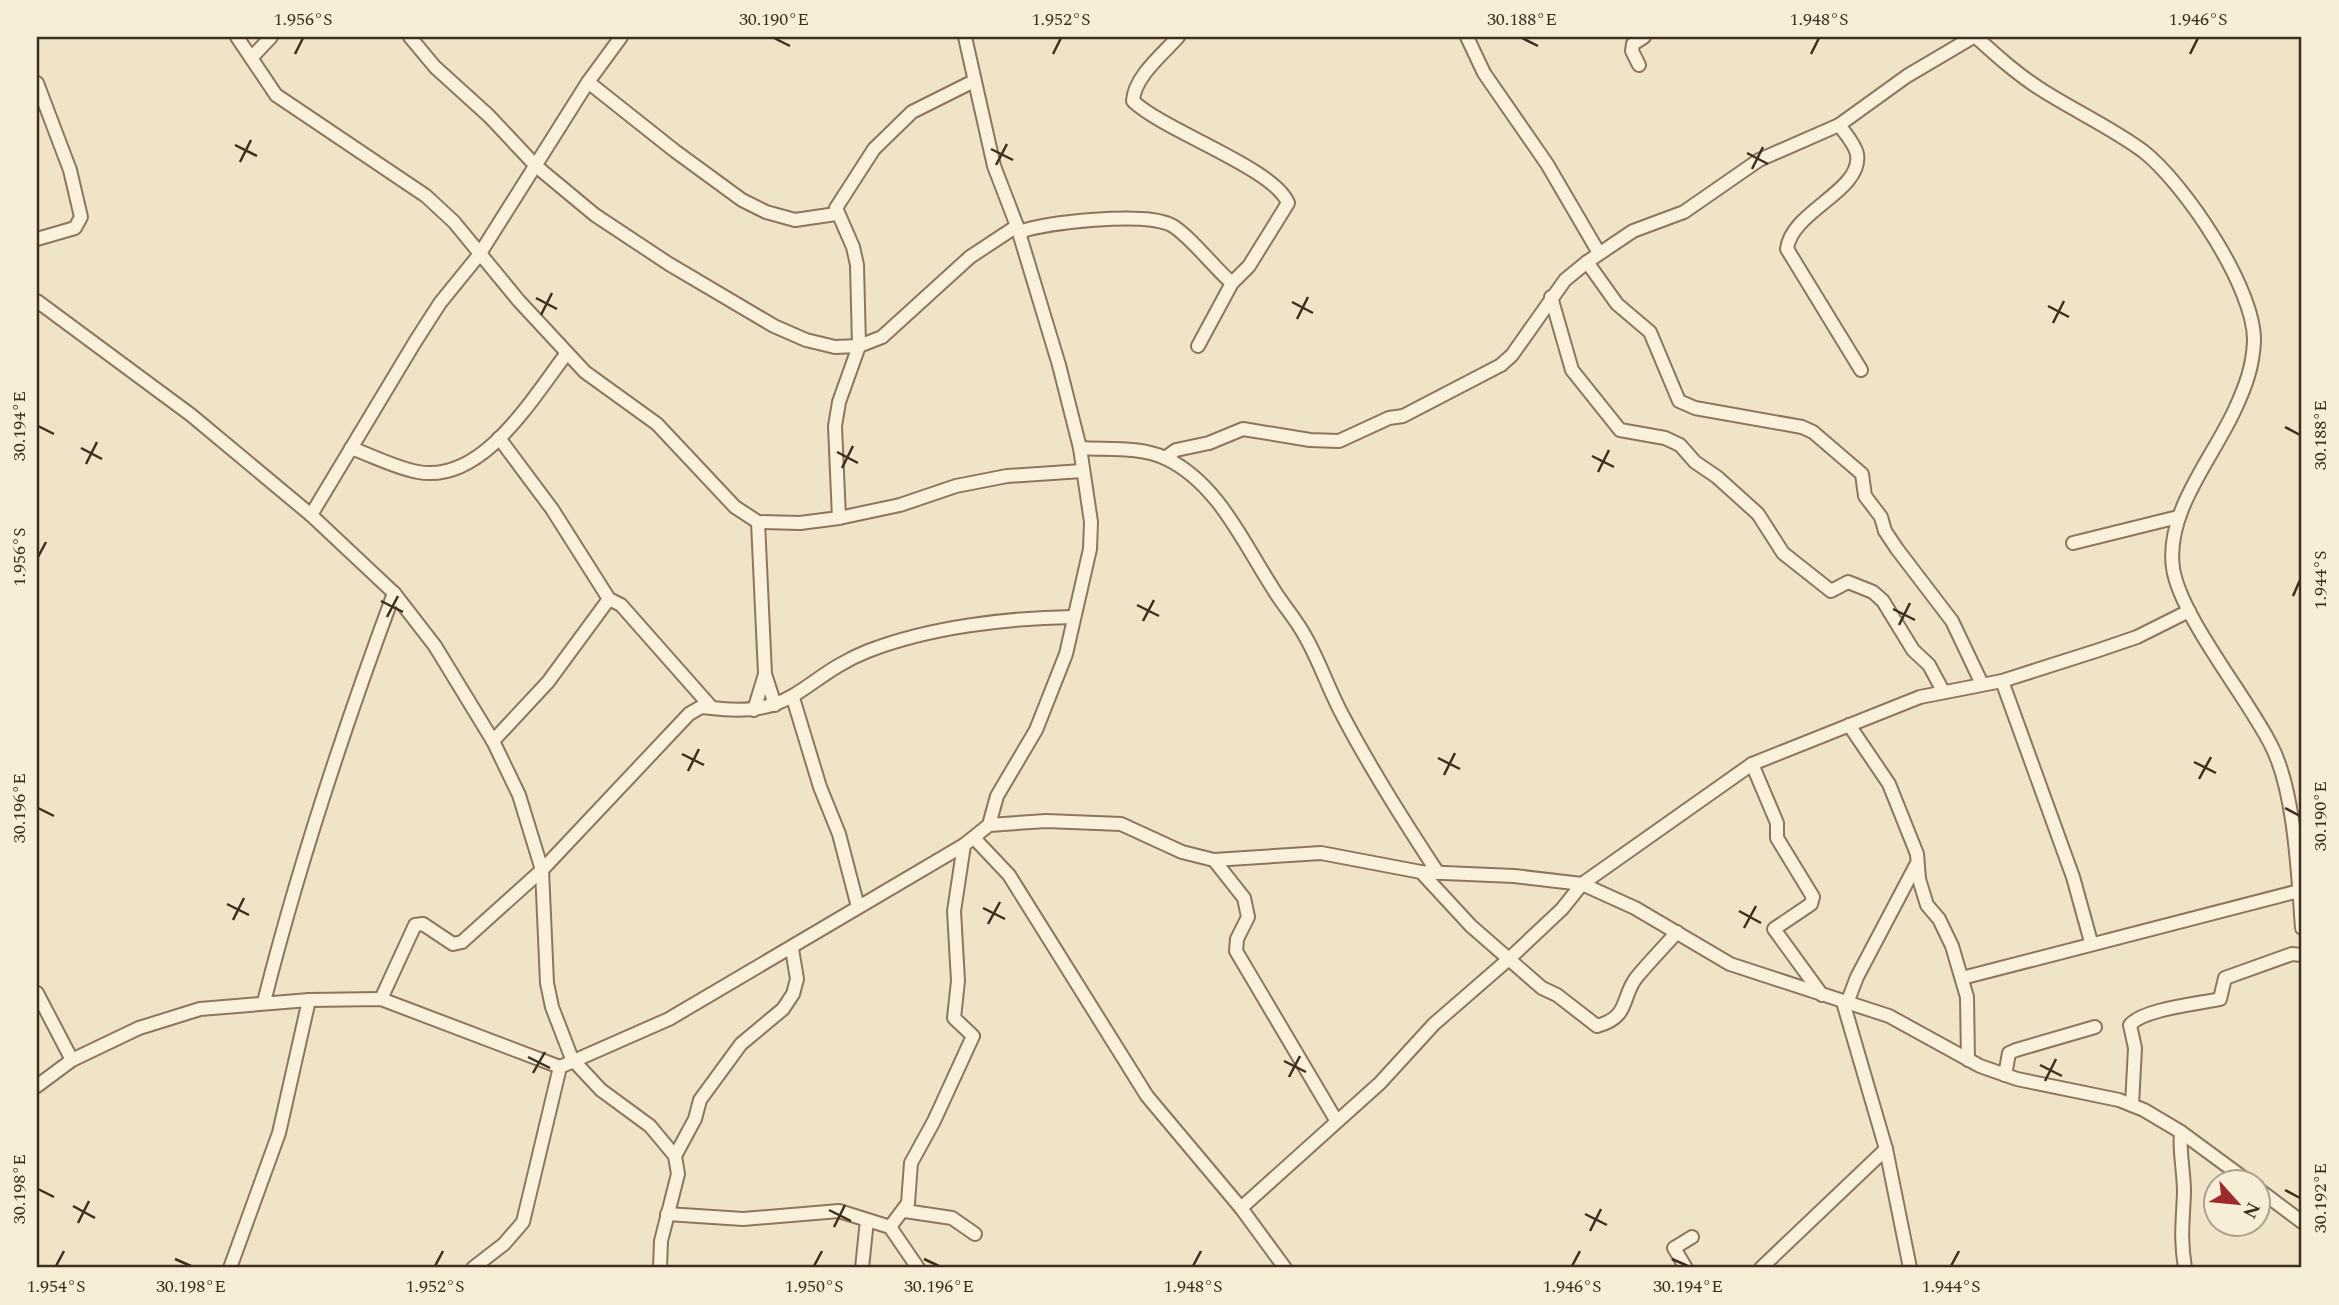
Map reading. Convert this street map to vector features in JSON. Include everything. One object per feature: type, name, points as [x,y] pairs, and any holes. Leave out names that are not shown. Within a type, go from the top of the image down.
[{"type":"street","points":[[237,37],[276,95],[426,196],[453,222],[585,372],[657,424],[735,507],[758,522],[800,523],[839,518],[900,505],[956,486],[994,479],[1082,471]]},
{"type":"street","points":[[252,57],[271,37]]},
{"type":"street","points":[[410,37],[435,67],[489,116],[536,166],[595,215],[669,264],[774,326],[816,342],[835,347],[859,346],[882,337],[970,257],[1018,229],[1066,221],[1154,220],[1171,224],[1232,283]]},
{"type":"street","points":[[311,515],[440,303],[480,255],[588,82],[621,37]]},
{"type":"street","points":[[472,1268],[504,1244],[523,1222],[542,1130],[560,1067],[572,1059],[669,1019],[792,949],[969,842],[989,825],[997,796],[1036,730],[1066,654],[1090,549],[1090,503],[1082,471],[1080,448],[1046,318],[1018,229],[994,166],[965,37]]},
{"type":"street","points":[[1178,37],[1144,75],[1134,93],[1133,101],[1260,176],[1285,196],[1288,203],[1249,266],[1232,283],[1198,346]]},
{"type":"street","points":[[1467,37],[1484,73],[1547,164],[1599,253]]},
{"type":"street","points":[[1639,65],[1632,51],[1633,44],[1644,37]]},
{"type":"street","points":[[1165,458],[1175,450],[1209,443],[1243,429],[1310,440],[1339,441],[1389,418],[1403,416],[1501,365],[1512,355],[1551,297],[1587,261],[1599,253],[1633,231],[1684,212],[1759,160],[1839,125],[1907,76],[1974,37],[2040,89],[2142,151],[2157,164],[2209,232],[2237,277],[2254,338],[2250,376],[2226,430],[2178,517],[2172,547],[2173,571],[2189,611],[2272,747],[2285,782],[2302,928]]},
{"type":"street","points":[[839,518],[835,426],[839,402],[859,346],[857,265],[853,247],[836,214],[843,193],[874,149],[912,112],[975,81]]},
{"type":"street","points":[[588,82],[742,200],[765,212],[795,220],[836,214]]},
{"type":"street","points":[[37,83],[70,170],[81,217],[75,228],[37,239]]},
{"type":"street","points":[[1839,125],[1857,151],[1857,164],[1843,185],[1794,228],[1788,238],[1787,249],[1861,370]]},
{"type":"street","points":[[1587,261],[1617,304],[1650,332],[1679,401],[1695,408],[1802,427],[1813,432],[1862,474],[1865,496],[1881,517],[1885,531],[1897,549],[1952,621],[1982,684]]},
{"type":"street","points":[[1551,297],[1572,370],[1620,430],[1665,438],[1681,445],[1695,462],[1717,477],[1758,514],[1783,553],[1830,591],[1848,582],[1873,592],[1899,625],[1913,650],[1929,664],[1942,691]]},
{"type":"street","points":[[37,301],[191,415],[311,515],[394,593],[435,646],[493,741],[519,795],[542,870],[547,983],[552,1007],[572,1059],[601,1090],[650,1126],[675,1156],[678,1174],[661,1241],[660,1268]]},
{"type":"street","points":[[351,449],[418,472],[447,471],[463,467],[499,438],[567,353]]},
{"type":"street","points":[[499,438],[552,509],[609,599],[621,605],[712,708]]},
{"type":"street","points":[[1080,448],[1146,453],[1165,458],[1204,489],[1242,533],[1272,588],[1304,632],[1343,716],[1407,826],[1438,873]]},
{"type":"street","points":[[2073,543],[2178,517]]},
{"type":"street","points":[[758,522],[765,674],[775,705]]},
{"type":"street","points":[[264,1002],[292,891],[352,708],[394,593]]},
{"type":"street","points":[[493,741],[548,682],[609,599]]},
{"type":"street","points":[[1241,1208],[1380,1083],[1434,1024],[1562,909],[1582,884],[1752,764],[1920,697],[2002,681],[2137,637],[2189,611]]},
{"type":"street","points":[[381,999],[415,925],[423,925],[453,944],[462,942],[542,870],[689,714],[701,707],[754,709],[775,705],[793,698],[869,651],[1010,618],[1073,617]]},
{"type":"street","points":[[754,709],[765,674]]},
{"type":"street","points":[[2002,681],[2073,877],[2091,942]]},
{"type":"street","points":[[793,698],[820,787],[839,834],[859,907]]},
{"type":"street","points":[[1849,724],[1889,784],[1917,854],[1916,864],[1927,905],[1947,933],[1967,997],[1968,1060]]},
{"type":"street","points":[[1752,764],[1777,823],[1777,838],[1813,898],[1811,904],[1774,929],[1822,995]]},
{"type":"street","points":[[989,825],[1046,821],[1121,824],[1182,852],[1214,859],[1321,853],[1422,872],[1514,876],[1582,884],[1635,908],[1730,964],[1889,1016],[1968,1060],[2005,1075],[2089,1092],[2132,1105],[2181,1132],[2230,1168]]},
{"type":"street","points":[[969,842],[1009,875],[1147,1096],[1241,1208],[1285,1268]]},
{"type":"street","points":[[890,1227],[905,1211],[911,1163],[934,1121],[973,1036],[954,1018],[958,981],[954,911],[969,842]]},
{"type":"street","points":[[1214,859],[1244,898],[1248,917],[1237,939],[1236,951],[1336,1120]]},
{"type":"street","points":[[1910,1268],[1886,1149],[1845,1002],[1916,864]]},
{"type":"street","points":[[1422,872],[1471,926],[1542,988],[1557,995],[1597,1026],[1605,1024],[1626,1006],[1636,978],[1677,932]]},
{"type":"street","points":[[1962,978],[2091,942],[2298,891]]},
{"type":"street","points":[[675,1156],[695,1119],[700,1100],[741,1044],[783,1009],[793,994],[797,979],[792,949]]},
{"type":"street","points":[[2132,1105],[2135,1048],[2130,1025],[2134,1020],[2151,1013],[2220,999],[2225,978],[2292,954],[2302,955]]},
{"type":"street","points":[[37,993],[72,1060]]},
{"type":"street","points":[[37,1086],[72,1060],[110,1040],[200,1009],[309,1000],[381,999],[560,1067]]},
{"type":"street","points":[[230,1268],[279,1133],[309,1000]]},
{"type":"street","points":[[2005,1075],[2010,1053],[2015,1050],[2095,1027]]},
{"type":"street","points":[[2181,1132],[2179,1157],[2184,1189],[2180,1232],[2185,1268]]},
{"type":"street","points":[[1761,1268],[1886,1149]]},
{"type":"street","points":[[2272,1199],[2302,1222]]},
{"type":"street","points":[[905,1211],[952,1218],[975,1234]]},
{"type":"street","points":[[667,1214],[743,1219],[839,1212],[890,1227],[918,1268]]},
{"type":"street","points":[[862,1268],[867,1220]]},
{"type":"street","points":[[1686,1268],[1674,1248],[1692,1237]]}]
